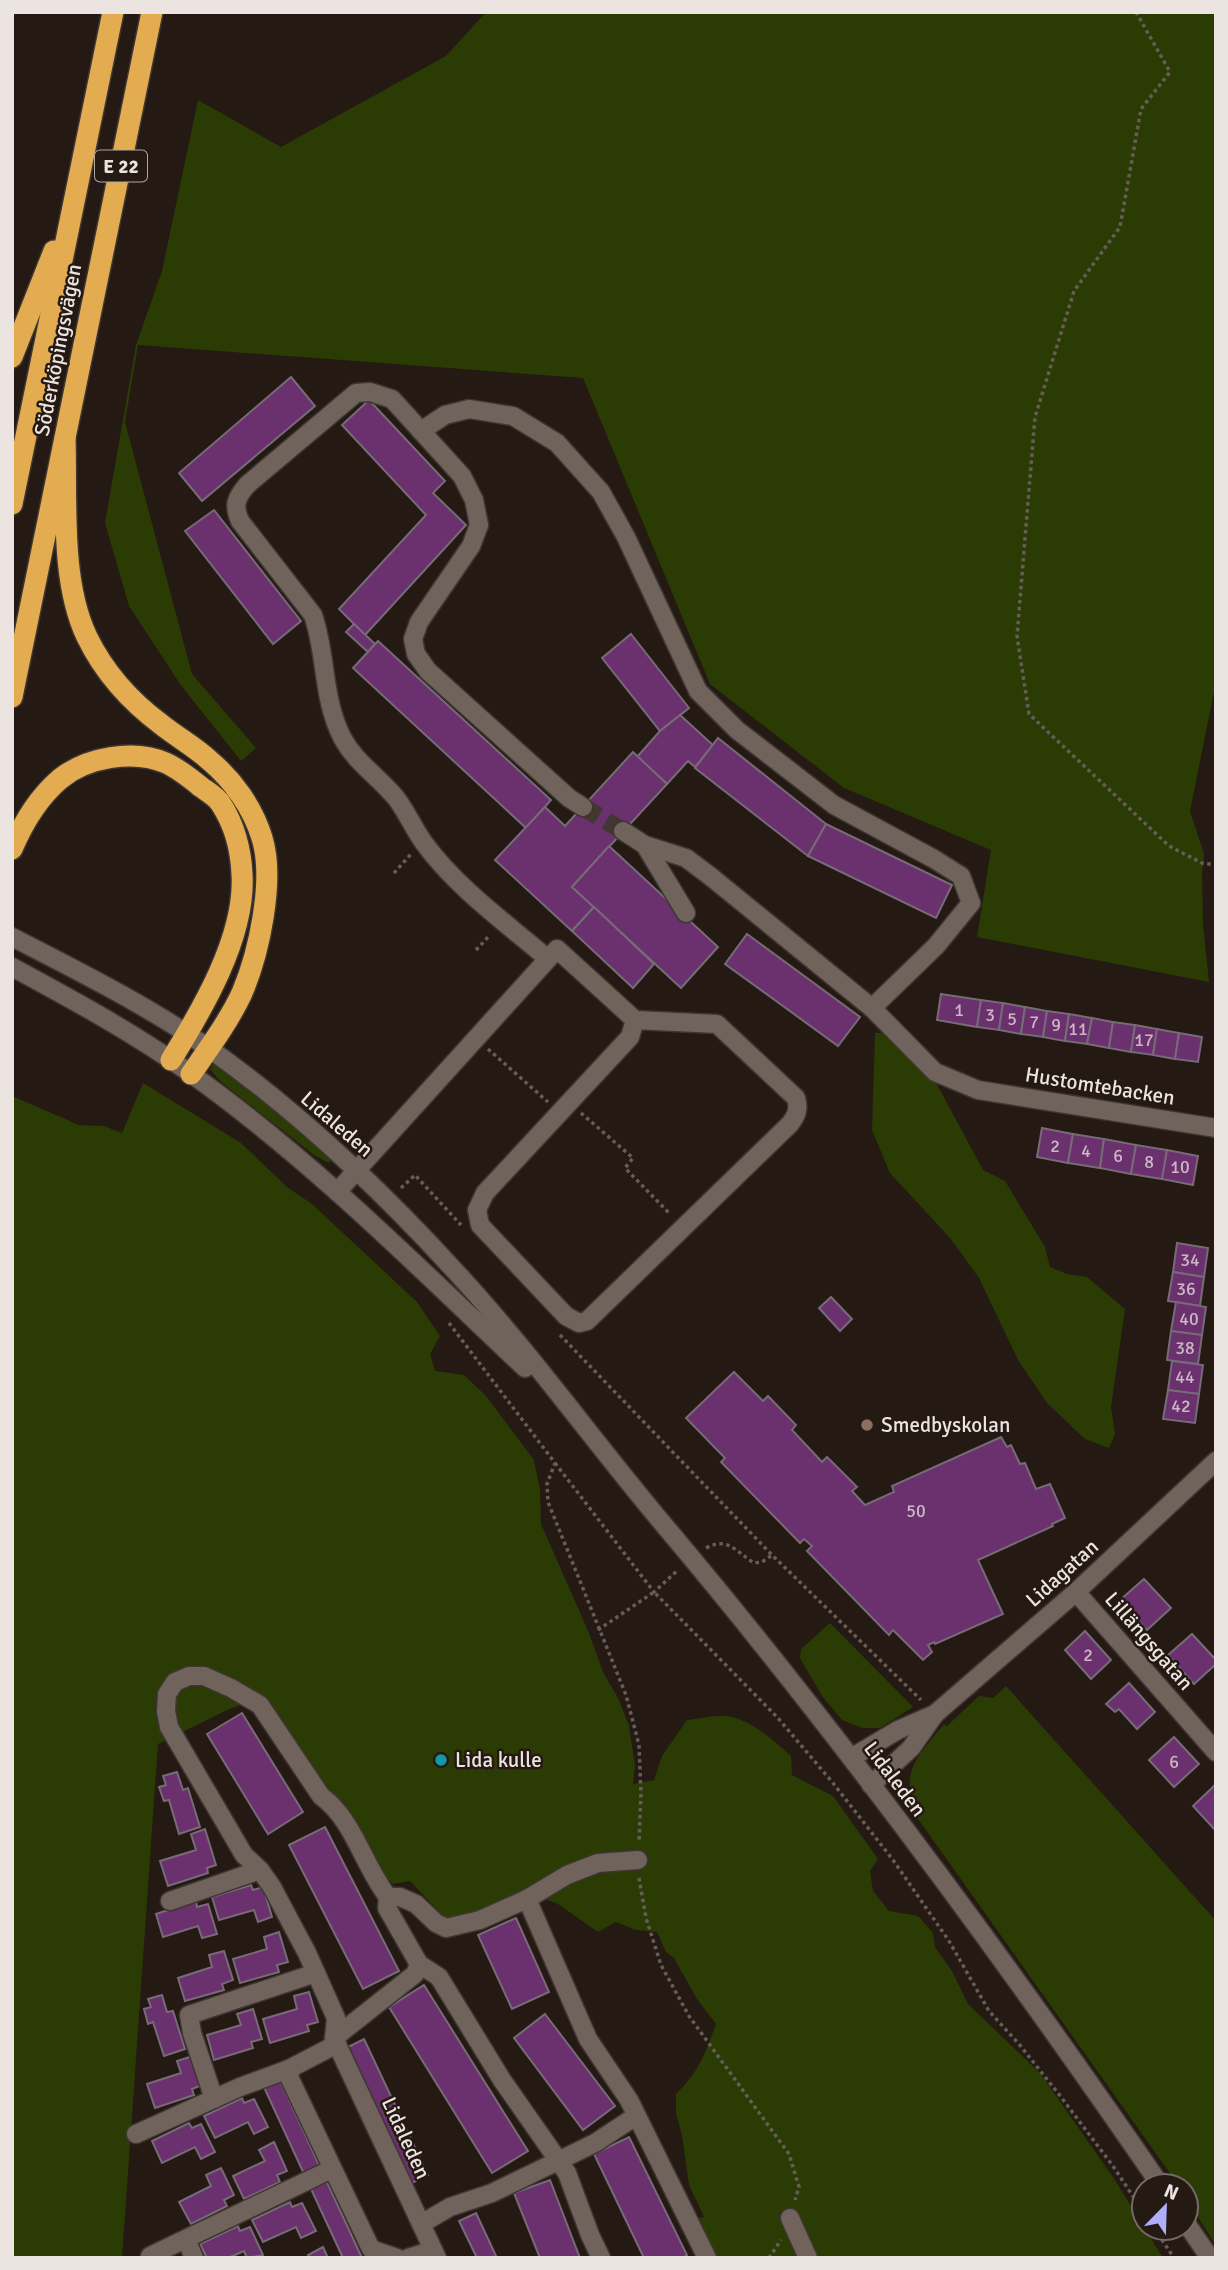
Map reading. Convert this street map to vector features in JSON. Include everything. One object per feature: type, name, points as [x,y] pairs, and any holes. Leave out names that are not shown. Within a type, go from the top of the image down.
[{"type":"highway","name":"Söderköpingsvägen","points":[[12,504],[113,12]]},
{"type":"highway","name":"Söderköpingsvägen","points":[[12,697],[152,12]]},
{"type":"highway","points":[[12,357],[76,197]]},
{"type":"highway","points":[[65,438],[71,576],[76,607],[87,636],[103,665],[132,700],[209,760],[234,785],[251,811],[263,839],[267,871],[262,921],[250,970],[241,995],[191,1074]]},
{"type":"highway","points":[[12,849],[36,805],[61,779],[84,765],[110,758],[139,757],[164,762],[187,775],[220,801],[238,844],[243,876],[240,908],[222,967],[171,1060]]},
{"type":"street","points":[[548,959],[462,884],[423,842],[411,817],[394,795],[359,762],[343,739],[332,713],[313,615],[240,521],[234,508],[238,496],[247,485],[356,393],[370,392],[393,399],[462,476],[474,500],[479,525],[471,547],[419,622],[413,639],[416,654],[428,670],[569,798],[583,807]]},
{"type":"street","points":[[421,431],[445,415],[469,408],[513,416],[557,443],[601,492],[626,537],[698,691],[737,730],[834,805],[961,876],[971,903],[936,946],[872,1008]]},
{"type":"street","points":[[623,831],[645,845],[686,914]]},
{"type":"street","name":"Hustomtebacken","points":[[645,845],[686,858],[872,1008],[935,1072],[978,1090],[1216,1128]]},
{"type":"street","name":"Lidaleden","points":[[12,937],[81,972],[208,1049],[271,1097],[357,1171],[459,1275],[715,1585],[851,1758],[1049,2024],[1151,2172]]},
{"type":"street","points":[[337,1192],[557,949],[635,1020],[717,1024],[796,1098],[796,1116],[790,1125],[587,1321],[579,1323],[566,1316],[480,1225],[477,1218],[480,1201],[485,1193],[630,1037],[635,1020]]},
{"type":"street","name":"Lidaleden","points":[[12,967],[86,1007],[171,1060],[288,1149],[573,1414]]},
{"type":"street","name":"Lidagatan","points":[[851,1758],[930,1709],[1076,1592],[1216,1461]]},
{"type":"street","name":"Lillängsgatan","points":[[1076,1592],[1216,1752]]},
{"type":"street","name":"Lidaleden","points":[[388,1896],[376,1882],[346,1823],[321,1796],[260,1705],[204,1676],[189,1676],[175,1682],[167,1694],[169,1727],[244,1855],[260,1870],[272,1887],[316,1973],[336,2018],[336,2041],[435,2254]]},
{"type":"street","name":"Lidagatan","points":[[871,1785],[911,1748],[930,1709]]},
{"type":"street","points":[[601,2258],[567,2173],[502,2080],[439,1977],[419,1964],[387,1908],[388,1896],[416,1904],[436,1923],[446,1928],[480,1920],[527,1899],[568,1875],[598,1863],[638,1860]]},
{"type":"street","points":[[170,1901],[260,1870]]},
{"type":"street","points":[[527,1899],[588,2039],[629,2100],[707,2258]]},
{"type":"street","points":[[136,2134],[289,2069],[336,2041],[415,1975],[419,1964]]},
{"type":"street","points":[[214,2099],[189,2015],[316,1973]]},
{"type":"street","points":[[289,2069],[290,2079],[371,2249],[397,2258]]},
{"type":"street","points":[[421,2224],[450,2207],[492,2193],[595,2144],[636,2116]]},
{"type":"street","points":[[150,2256],[332,2169]]},
{"type":"street","points":[[790,2218],[808,2258]]},
{"type":"street","points":[[186,2239],[194,2258]]},
{"type":"street","points":[[1199,2242],[1210,2258]]},
{"type":"street","points":[[408,2258],[435,2254]]},
{"type":"path","points":[[1136,12],[1170,72],[1141,109],[1120,227],[1074,291],[1035,417],[1017,636],[1029,714],[1169,846],[1202,863],[1216,865]]},
{"type":"path","points":[[394,873],[423,842]]},
{"type":"path","points":[[477,1038],[633,1158],[625,1168],[684,1227]]},
{"type":"path","points":[[388,1201],[415,1175],[467,1232]]},
{"type":"path","points":[[442,1315],[654,1592],[777,1717],[833,1783],[900,1870],[949,1941],[989,2011],[1061,2097],[1130,2192]]},
{"type":"path","points":[[559,1334],[772,1555],[930,1709]]},
{"type":"path","points":[[555,1463],[547,1484],[548,1502],[626,1695],[639,1745],[641,1794],[637,1872],[646,1918],[661,1965],[689,2016],[789,2154],[799,2187],[786,2230],[769,2258]]},
{"type":"path","points":[[706,1548],[715,1542],[728,1544],[754,1563],[762,1562],[772,1555]]},
{"type":"path","points":[[598,1630],[654,1592],[678,1570]]},
{"type":"path","points":[[1163,2242],[1174,2258]]},
{"type":"green space","points":[[486,12],[1216,12],[1216,682],[1190,811],[1204,854],[1203,924],[1209,982],[977,937],[991,850],[844,788],[710,684],[583,378],[138,345],[125,422],[192,674],[256,748],[241,761],[180,684],[129,606],[105,523],[136,345],[162,271],[198,100],[281,147],[446,56]]},
{"type":"green space","points":[[875,1033],[886,1033],[933,1077],[983,1170],[1005,1181],[1045,1247],[1050,1267],[1067,1274],[1087,1277],[1125,1309],[1111,1407],[1115,1434],[1109,1448],[1085,1439],[1047,1403],[1018,1360],[979,1278],[950,1238],[890,1173],[872,1130]]},
{"type":"green space","points":[[214,1063],[332,1159],[329,1163],[314,1155],[220,1081],[210,1069]]},
{"type":"green space","points":[[143,1083],[241,1143],[287,1187],[312,1204],[417,1302],[440,1336],[430,1354],[435,1371],[464,1375],[486,1396],[534,1460],[540,1490],[541,1524],[589,1633],[603,1672],[619,1700],[629,1726],[635,1765],[633,1784],[654,1780],[662,1756],[687,1720],[720,1716],[740,1719],[784,1749],[791,1756],[792,1775],[833,1796],[878,1859],[870,1871],[873,1891],[889,1911],[918,1916],[933,1933],[935,1947],[952,1971],[968,2004],[1040,2073],[1130,2204],[1130,2242],[1153,2242],[1163,2258],[691,2258],[704,2251],[688,2219],[704,2217],[689,2185],[676,2113],[676,2094],[700,2062],[716,2024],[697,1999],[674,1958],[666,1952],[657,1932],[636,1930],[616,1922],[598,1932],[558,1904],[543,1898],[447,1920],[410,1881],[393,1884],[377,1868],[334,1799],[258,1692],[259,1698],[227,1710],[158,1744],[122,2258],[12,2258],[12,1096],[79,1125],[104,1126],[122,1133]]},
{"type":"green space","points":[[830,1623],[913,1707],[880,1728],[863,1728],[842,1720],[822,1696],[800,1658],[801,1649]]},
{"type":"green space","points":[[1006,1686],[1216,1921],[1216,2246],[1200,2220],[1200,2172],[1169,2172],[918,1819],[912,1803],[910,1777],[918,1757],[944,1724],[947,1726],[979,1696],[993,1698]]},
{"type":"building","points":[[291,377],[315,406],[202,501],[179,473]]},
{"type":"building","points":[[369,400],[445,481],[433,493],[466,525],[365,635],[339,609],[426,515],[342,425]]},
{"type":"building","points":[[214,510],[301,621],[273,644],[185,531]]},
{"type":"building","points":[[354,624],[375,644],[368,652],[346,632]]},
{"type":"building","points":[[631,634],[689,708],[660,731],[602,658]]},
{"type":"building","points":[[378,641],[551,800],[526,828],[353,668]]},
{"type":"building","points":[[680,715],[713,745],[695,767],[688,761],[667,784],[637,757],[660,731]]},
{"type":"building","points":[[718,738],[826,824],[808,856],[695,768]]},
{"type":"building","points":[[633,752],[667,784],[572,887],[594,907],[572,931],[495,860],[545,807],[565,826]]},
{"type":"building","points":[[826,824],[952,885],[936,918],[808,856]]},
{"type":"building","points":[[609,846],[718,947],[681,988],[572,887]]},
{"type":"building","points":[[594,907],[654,964],[633,988],[572,931]]},
{"type":"building","points":[[747,934],[860,1017],[838,1046],[725,964]]},
{"type":"building","points":[[941,994],[981,1000],[977,1027],[937,1020]]},
{"type":"building","points":[[981,1000],[1003,1003],[999,1030],[977,1027]]},
{"type":"building","points":[[1003,1003],[1025,1007],[1021,1034],[999,1030]]},
{"type":"building","points":[[1025,1007],[1047,1011],[1043,1037],[1021,1034]]},
{"type":"building","points":[[1047,1011],[1069,1014],[1065,1041],[1043,1037]]},
{"type":"building","points":[[1069,1014],[1092,1018],[1087,1044],[1065,1041]]},
{"type":"building","points":[[1092,1018],[1113,1022],[1109,1048],[1087,1044]]},
{"type":"building","points":[[1113,1022],[1135,1025],[1131,1052],[1109,1048]]},
{"type":"building","points":[[1135,1025],[1157,1029],[1153,1055],[1131,1052]]},
{"type":"building","points":[[1157,1029],[1179,1033],[1175,1059],[1153,1055]]},
{"type":"building","points":[[1179,1033],[1202,1037],[1198,1062],[1175,1059]]},
{"type":"building","points":[[1042,1128],[1073,1134],[1068,1163],[1037,1157]]},
{"type":"building","points":[[1073,1134],[1104,1139],[1100,1168],[1068,1163]]},
{"type":"building","points":[[1104,1139],[1136,1145],[1131,1174],[1100,1168]]},
{"type":"building","points":[[1136,1145],[1167,1150],[1162,1179],[1131,1174]]},
{"type":"building","points":[[1167,1150],[1198,1156],[1193,1185],[1162,1179]]},
{"type":"building","points":[[1177,1243],[1208,1248],[1204,1277],[1173,1272]]},
{"type":"building","points":[[1173,1272],[1204,1277],[1200,1306],[1168,1301]]},
{"type":"building","points":[[831,1297],[852,1319],[840,1331],[819,1308]]},
{"type":"building","points":[[1176,1302],[1206,1307],[1202,1335],[1171,1331]]},
{"type":"building","points":[[1171,1331],[1202,1335],[1198,1364],[1167,1360]]},
{"type":"building","points":[[1172,1361],[1203,1365],[1199,1394],[1168,1390]]},
{"type":"building","points":[[734,1372],[763,1401],[768,1396],[796,1425],[792,1430],[822,1462],[827,1457],[857,1487],[852,1491],[865,1505],[894,1492],[892,1486],[1001,1437],[1007,1447],[1011,1445],[1020,1464],[1025,1463],[1036,1489],[1050,1484],[1065,1518],[978,1560],[1003,1614],[928,1645],[932,1652],[923,1660],[893,1630],[889,1635],[807,1551],[812,1546],[804,1539],[800,1543],[721,1462],[725,1458],[686,1418]]},
{"type":"building","points":[[1168,1390],[1199,1394],[1195,1423],[1163,1419]]},
{"type":"building","points":[[1144,1579],[1171,1608],[1147,1630],[1120,1600]]},
{"type":"building","points":[[1085,1631],[1111,1660],[1091,1679],[1065,1650]]},
{"type":"building","points":[[1192,1634],[1216,1660],[1216,1664],[1194,1684],[1168,1655]]},
{"type":"building","points":[[1129,1683],[1155,1712],[1137,1729],[1119,1709],[1115,1712],[1106,1704]]},
{"type":"building","points":[[242,1713],[303,1812],[268,1834],[207,1734]]},
{"type":"building","points":[[1174,1737],[1199,1764],[1174,1787],[1149,1760]]},
{"type":"building","points":[[177,1772],[183,1790],[188,1788],[200,1827],[179,1834],[169,1800],[164,1801],[159,1787],[166,1785],[163,1776]]},
{"type":"building","points":[[1214,1786],[1216,1788],[1216,1831],[1193,1806]]},
{"type":"building","points":[[325,1827],[399,1971],[363,1989],[289,1845]]},
{"type":"building","points":[[205,1829],[216,1865],[207,1868],[208,1873],[168,1886],[160,1861],[196,1850],[191,1834]]},
{"type":"building","points":[[251,1885],[253,1890],[263,1887],[272,1917],[258,1922],[254,1910],[219,1920],[212,1897]]},
{"type":"building","points":[[196,1901],[197,1907],[208,1904],[217,1934],[202,1938],[198,1926],[163,1937],[156,1914]]},
{"type":"building","points":[[516,1918],[549,1992],[512,2009],[478,1935]]},
{"type":"building","points":[[279,1932],[288,1962],[277,1965],[279,1972],[240,1983],[233,1959],[267,1949],[264,1937]]},
{"type":"building","points":[[224,1951],[233,1980],[222,1984],[224,1990],[185,2001],[178,1978],[212,1967],[209,1955]]},
{"type":"building","points":[[424,1985],[528,2151],[492,2173],[389,2007]]},
{"type":"building","points":[[309,1992],[318,2022],[307,2025],[309,2031],[270,2043],[263,2019],[297,2009],[294,1996]]},
{"type":"building","points":[[162,1995],[167,2012],[173,2011],[185,2049],[164,2056],[153,2022],[148,2024],[144,2009],[151,2007],[148,1999]]},
{"type":"building","points":[[253,2009],[262,2039],[251,2042],[253,2048],[214,2060],[207,2035],[241,2025],[237,2014]]},
{"type":"building","points":[[545,2014],[615,2106],[583,2130],[514,2038]]},
{"type":"building","points":[[364,2039],[428,2175],[412,2183],[348,2047]]},
{"type":"building","points":[[193,2056],[202,2085],[192,2089],[194,2095],[155,2108],[147,2084],[181,2073],[177,2061]]},
{"type":"building","points":[[279,2078],[320,2167],[304,2174],[263,2085]]},
{"type":"building","points":[[242,2098],[244,2103],[254,2099],[268,2127],[254,2134],[248,2122],[215,2138],[204,2116]]},
{"type":"building","points":[[189,2123],[192,2128],[201,2124],[215,2152],[201,2159],[195,2147],[162,2163],[152,2141]]},
{"type":"building","points":[[629,2137],[687,2255],[682,2258],[644,2258],[594,2154]]},
{"type":"building","points":[[274,2142],[287,2171],[277,2175],[280,2182],[244,2199],[233,2176],[265,2161],[259,2150]]},
{"type":"building","points":[[221,2168],[234,2195],[224,2200],[227,2206],[191,2224],[179,2202],[211,2186],[206,2175]]},
{"type":"building","points":[[550,2180],[580,2258],[540,2258],[514,2193]]},
{"type":"building","points":[[327,2182],[362,2258],[343,2258],[311,2189]]},
{"type":"building","points":[[290,2202],[292,2207],[302,2203],[316,2231],[301,2238],[296,2227],[263,2242],[252,2220]]},
{"type":"building","points":[[476,2213],[497,2258],[477,2258],[459,2221]]},
{"type":"building","points":[[238,2226],[240,2231],[250,2227],[263,2255],[247,2258],[244,2251],[228,2258],[207,2258],[200,2244]]},
{"type":"building","points":[[323,2247],[328,2258],[310,2258],[308,2255]]},
{"type":"tunnel","points":[[583,807],[623,831]]},
{"type":"place","name":"Smedbyskolan","points":[[867,1425]]},
{"type":"place","name":"Lida kulle","points":[[441,1760]]}]
